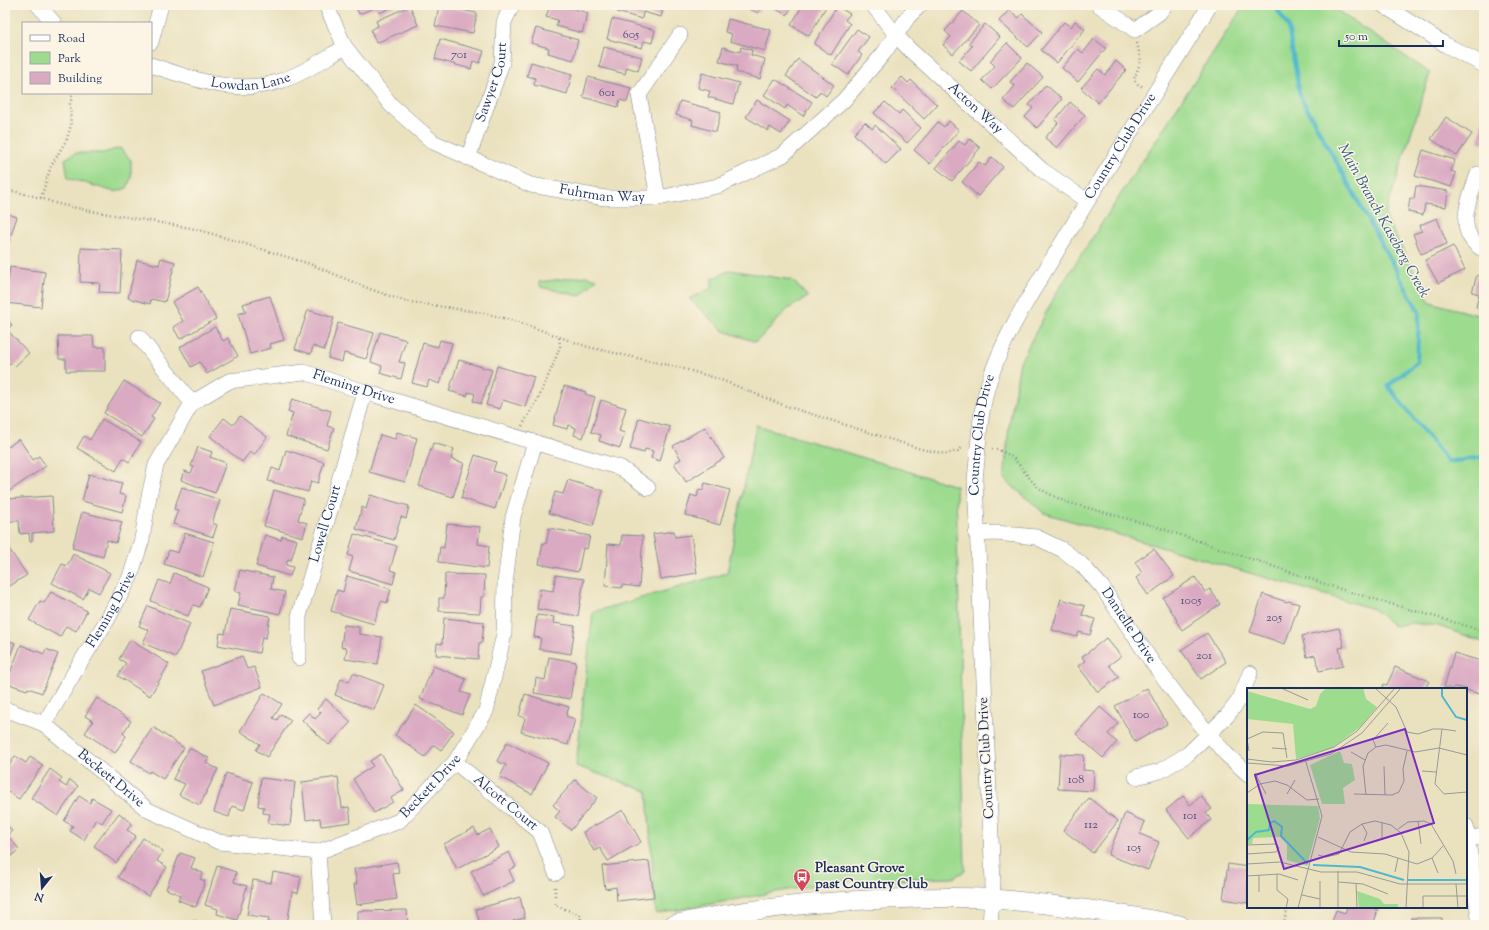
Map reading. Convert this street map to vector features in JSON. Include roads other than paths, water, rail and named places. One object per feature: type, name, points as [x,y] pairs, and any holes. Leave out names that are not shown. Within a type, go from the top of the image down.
[{"type":"main road","points":[[673,925],[738,912],[827,902],[912,898],[993,899],[1110,912],[1180,925]]},
{"type":"street","points":[[38,5],[53,22]]},
{"type":"street","points":[[152,38],[161,5]]},
{"type":"street","name":"Fuhrman Way","points":[[326,5],[345,47],[391,105],[433,142],[531,185],[605,198],[658,198],[718,186],[783,155],[844,100],[884,53],[908,17],[920,5]]},
{"type":"street","name":"Sawyer Court","points":[[468,158],[502,63],[504,22],[512,5]]},
{"type":"street","name":"Acton Way","points":[[873,5],[896,35],[915,54],[1042,170],[1087,201]]},
{"type":"street","points":[[1099,5],[1135,30],[1159,13],[1165,5]]},
{"type":"street","name":"Country Club Drive","points":[[990,925],[993,882],[974,480],[980,419],[991,374],[1013,325],[1087,201],[1210,5]]},
{"type":"street","points":[[1383,5],[1446,45],[1484,65]]},
{"type":"street","points":[[658,198],[639,95],[680,35]]},
{"type":"street","name":"Lowdan Lane","points":[[152,65],[216,84],[247,88],[264,86],[296,75],[345,47]]},
{"type":"street","points":[[1481,174],[1468,202],[1466,225],[1470,236],[1476,245],[1484,250]]},
{"type":"street","points":[[139,337],[192,403]]},
{"type":"street","name":"Fleming Drive","points":[[44,724],[106,622],[130,577],[142,539],[148,496],[156,465],[192,403],[229,380],[304,372],[365,392],[621,468],[648,488]]},
{"type":"street","name":"Lowell Court","points":[[299,658],[299,616],[365,392]]},
{"type":"street","name":"Beckett Drive","points":[[5,709],[44,724],[148,810],[219,842],[318,852],[399,821],[455,762],[486,711],[504,634],[505,583],[513,517],[536,442]]},
{"type":"street","name":"Danielle Drive","points":[[976,534],[996,533],[1036,537],[1063,550],[1081,564],[1102,587],[1152,662],[1184,705],[1208,735],[1247,773]]},
{"type":"street","points":[[1136,777],[1160,771],[1188,754],[1227,716],[1240,699],[1250,673]]},
{"type":"street","name":"Alcott Court","points":[[455,762],[540,832],[556,873]]},
{"type":"street","points":[[1480,925],[1467,835],[1484,836]]},
{"type":"street","points":[[318,852],[323,925]]},
{"type":"waterway","name":"Main Branch Kaseberg Creek","points":[[1274,5],[1288,26],[1300,96],[1419,312],[1417,362],[1388,386],[1448,462],[1484,457]]},
{"type":"place","name":"Pleasant Grove past Country Club","points":[[802,892]]}]
